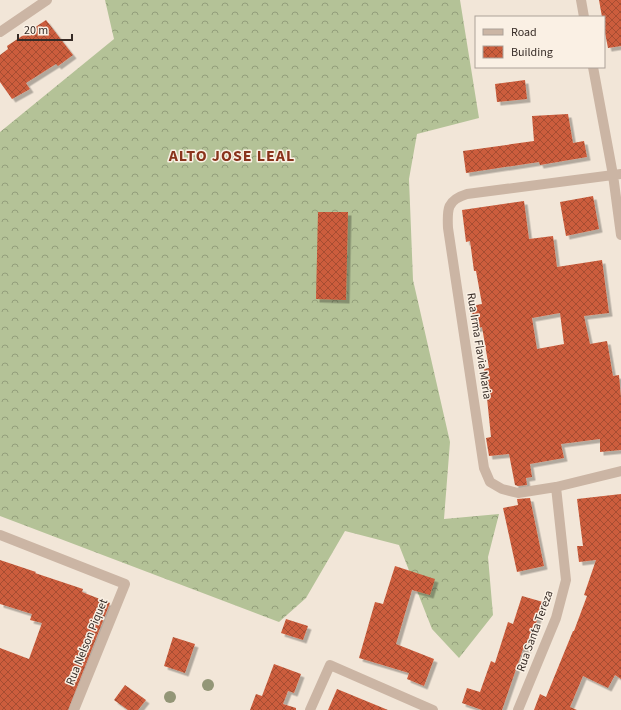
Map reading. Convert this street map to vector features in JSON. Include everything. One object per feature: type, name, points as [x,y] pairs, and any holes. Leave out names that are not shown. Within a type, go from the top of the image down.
[{"type":"street","points":[[0,32],[47,0]]},
{"type":"street","points":[[581,0],[584,16]]},
{"type":"street","points":[[593,68],[617,175],[621,234]]},
{"type":"street","name":"Rua Irma Flavia Maria","points":[[556,487],[518,493],[502,489],[490,482],[484,468],[448,228],[447,211],[452,202],[458,197],[617,175]]},
{"type":"street","points":[[556,487],[621,471]]},
{"type":"street","name":"Rua Santa Tereza","points":[[518,710],[556,618],[566,580],[556,487]]},
{"type":"street","name":"Rua Nelson Piquet","points":[[0,535],[125,584],[74,710]]},
{"type":"street","points":[[310,710],[330,665],[433,710]]},
{"type":"green space","points":[[105,0],[460,0],[479,118],[417,134],[409,179],[413,280],[450,442],[444,519],[499,514],[488,557],[493,615],[459,658],[432,629],[399,545],[345,531],[306,598],[279,622],[0,516],[0,132],[114,39]]},
{"type":"building","points":[[599,0],[621,0],[621,46],[608,48],[605,33],[605,16],[602,16]]},
{"type":"building","points":[[46,20],[73,55],[58,66],[56,64],[26,83],[30,89],[12,99],[0,82],[0,55],[8,49],[7,46]]},
{"type":"building","points":[[525,80],[527,99],[497,102],[495,84]]},
{"type":"building","points":[[568,114],[573,143],[584,141],[587,157],[540,165],[539,162],[466,173],[463,151],[534,141],[532,116]]},
{"type":"building","points":[[593,196],[599,229],[566,236],[560,202]]},
{"type":"building","points":[[524,201],[529,239],[553,236],[557,267],[602,260],[609,313],[584,316],[590,344],[607,341],[613,376],[619,375],[621,398],[621,450],[600,452],[600,439],[561,444],[564,458],[530,464],[532,477],[526,478],[527,485],[518,486],[515,485],[509,454],[489,456],[486,438],[491,437],[484,369],[489,368],[482,327],[475,329],[471,306],[482,304],[476,271],[474,271],[470,241],[466,242],[462,210]],"holes":[[[560,313],[564,344],[537,349],[532,318]]]},
{"type":"building","points":[[318,212],[348,212],[346,300],[316,299]]},
{"type":"building","points":[[621,494],[621,679],[615,675],[608,688],[583,676],[570,707],[577,710],[534,710],[540,694],[546,697],[574,631],[587,596],[584,595],[596,560],[579,562],[577,546],[583,546],[577,499]]},
{"type":"building","points":[[530,498],[544,566],[517,572],[503,508],[518,505],[517,499]]},
{"type":"building","points":[[0,560],[83,589],[82,592],[110,603],[68,710],[0,710],[0,648],[29,659],[42,623],[30,620],[32,614],[0,604]]},
{"type":"building","points":[[395,566],[435,579],[430,595],[412,590],[396,644],[434,659],[424,686],[407,679],[409,673],[359,658],[375,602],[383,604]]},
{"type":"building","points":[[522,596],[543,602],[527,650],[523,649],[502,710],[482,710],[462,703],[467,688],[480,692],[491,661],[495,663],[508,622],[513,624]]},
{"type":"building","points":[[286,619],[308,626],[303,640],[281,633]]},
{"type":"building","points":[[173,637],[195,644],[185,673],[164,666]]},
{"type":"building","points":[[274,664],[301,674],[294,693],[288,691],[283,704],[296,708],[296,710],[250,710],[256,694],[262,696]]},
{"type":"building","points":[[125,685],[146,700],[138,710],[128,710],[114,700]]},
{"type":"building","points":[[337,689],[388,710],[328,710]]},
{"type":"district","name":"ALTO JOSE LEAL","points":[[232,156]]}]
